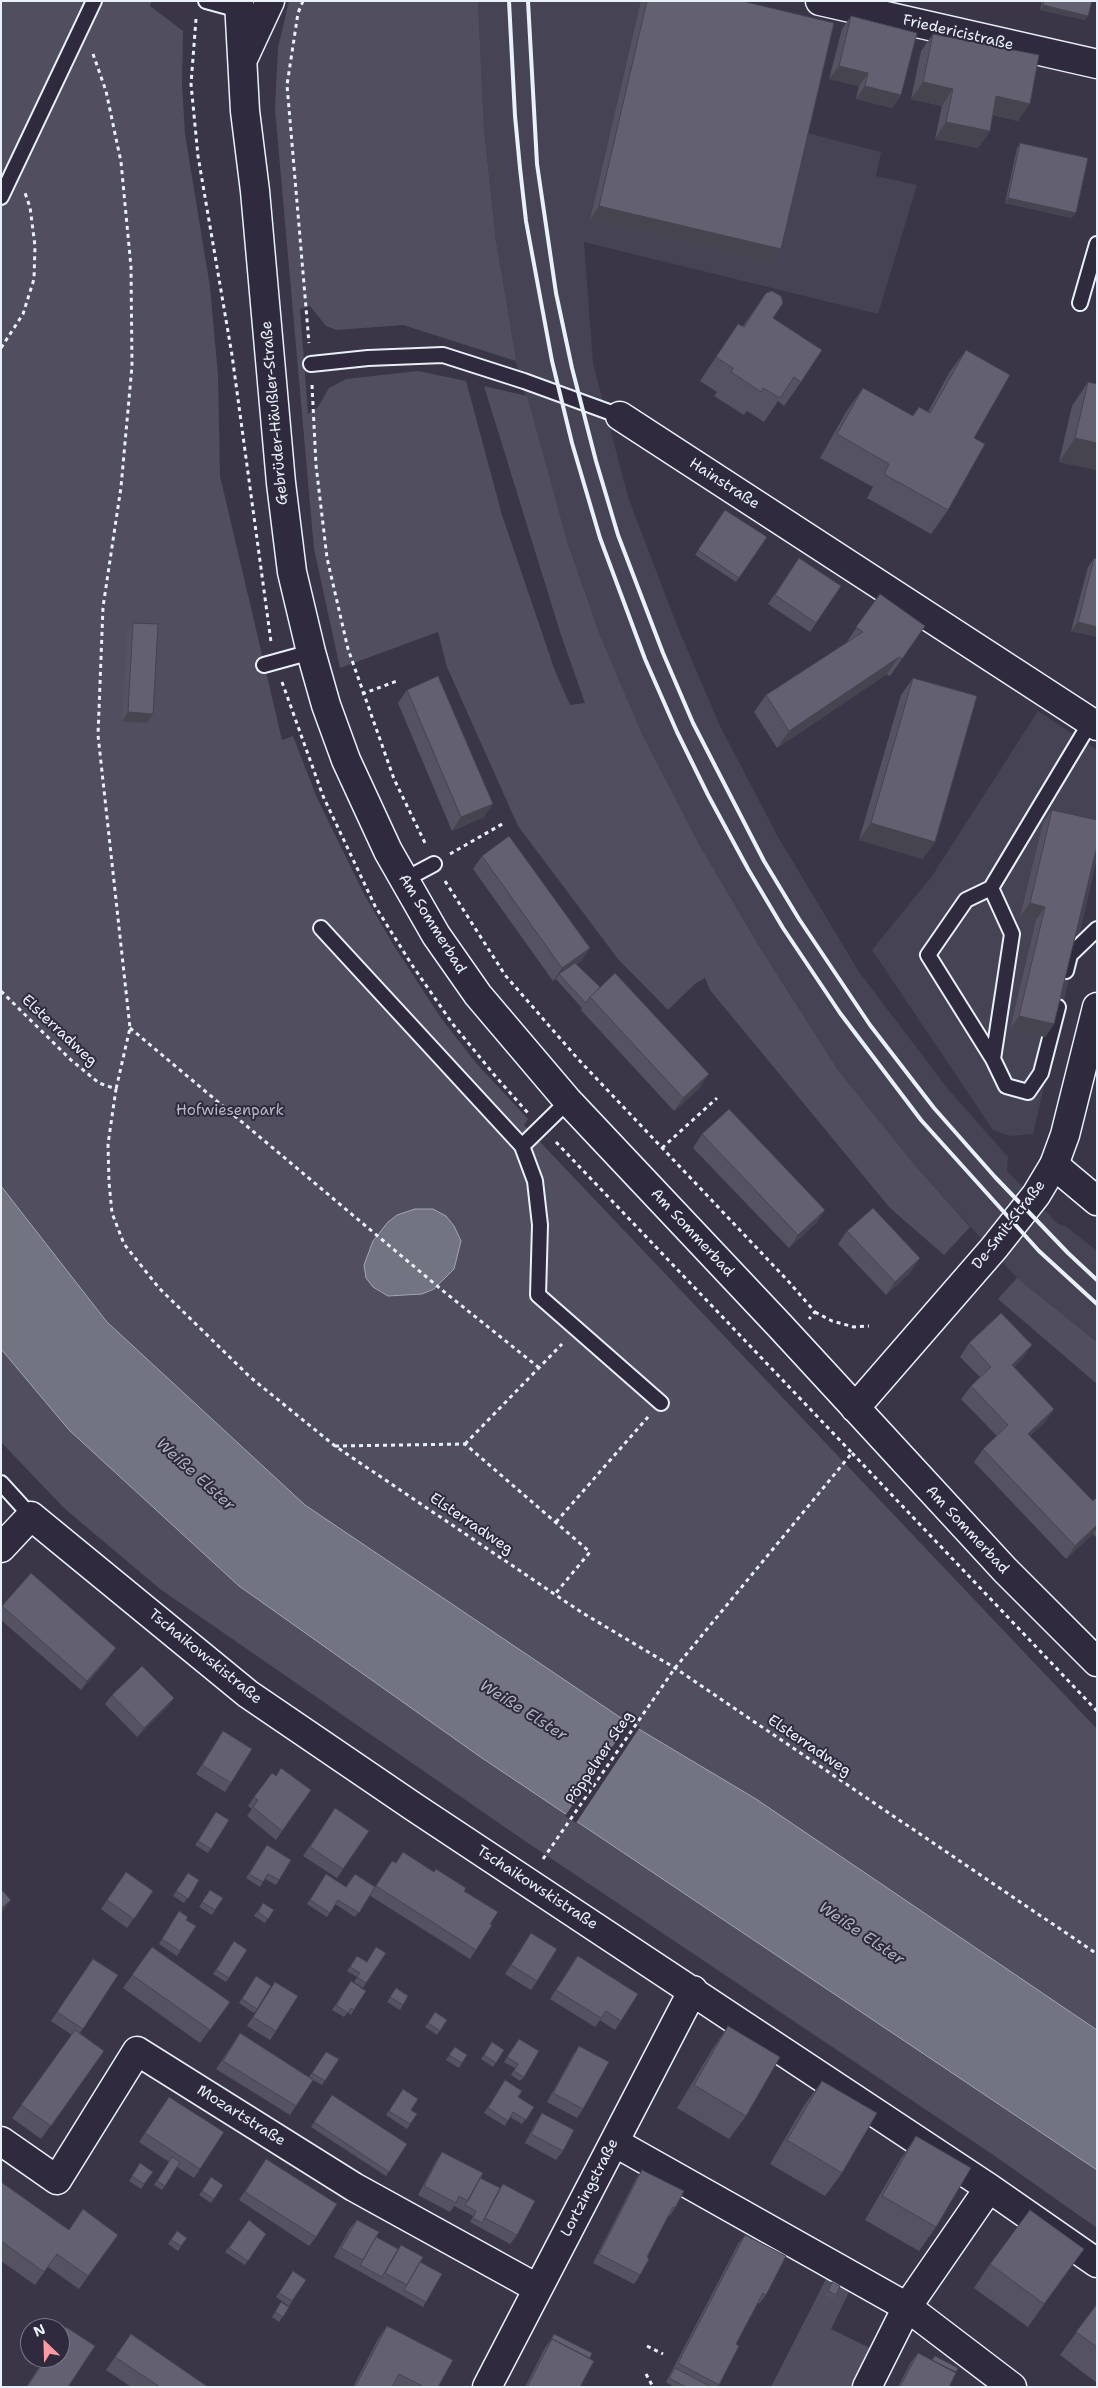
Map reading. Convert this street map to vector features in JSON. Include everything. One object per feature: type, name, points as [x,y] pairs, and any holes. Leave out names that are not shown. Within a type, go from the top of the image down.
[{"type":"street","name":"Gebrüder-Häußler-Straße","points":[[244,58],[270,1]]},
{"type":"street","name":"Friedericistraße","points":[[820,1],[1097,64]]},
{"type":"street","name":"Gebrüder-Häußler-Straße","points":[[239,6],[244,58],[245,112],[255,191],[281,484],[292,572],[326,706],[346,760]]},
{"type":"street","name":"Hainstraße","points":[[620,416],[1093,724]]},
{"type":"street","name":"Am Sommerbad","points":[[346,760],[388,851],[404,880],[436,936],[478,995],[568,1101],[790,1337],[1005,1570],[1097,1662]]},
{"type":"street","name":"De-Smit-Straße","points":[[855,1408],[1019,1218],[1054,1165],[1065,1135],[1097,1007]]},
{"type":"street","points":[[1054,1165],[1097,1201]]},
{"type":"street","points":[[1,1548],[31,1516]]},
{"type":"street","name":"Tschaikowskistraße","points":[[31,1516],[248,1694],[414,1807],[693,1990],[989,2188],[1097,2263]]},
{"type":"street","name":"Lortzingstraße","points":[[487,2387],[693,1990]]},
{"type":"street","name":"Mozartstraße","points":[[1,2141],[57,2180],[137,2050],[354,2187],[537,2288]]},
{"type":"street","points":[[614,2142],[907,2307],[1009,2386]]},
{"type":"street","points":[[866,2387],[907,2307],[989,2188]]},
{"type":"lane","points":[[1,197],[94,1]]},
{"type":"lane","points":[[201,6],[239,6]]},
{"type":"lane","points":[[1080,303],[1097,244]]},
{"type":"lane","name":"Hainstraße","points":[[310,364],[368,358],[443,355],[524,381],[620,416]]},
{"type":"lane","points":[[270,663],[311,652]]},
{"type":"lane","points":[[1093,724],[991,888],[966,900],[928,955],[993,1060],[1006,1086],[1028,1092],[1041,1073],[1070,955],[1097,929]]},
{"type":"lane","points":[[404,880],[434,864]]},
{"type":"lane","points":[[991,888],[1012,934],[993,1060]]},
{"type":"lane","points":[[321,928],[522,1146],[535,1181],[540,1225],[538,1295],[661,1403]]},
{"type":"lane","points":[[522,1146],[540,1126],[568,1101]]},
{"type":"lane","name":"Tschaikowskistraße","points":[[1,1482],[31,1516]]},
{"type":"path","points":[[303,1],[298,13],[287,85],[310,364],[316,465],[327,558],[348,648],[362,694],[394,779],[434,864],[505,975],[578,1059],[815,1312],[832,1321],[854,1327],[869,1326]]},
{"type":"path","points":[[201,6],[191,84],[198,156],[232,355],[268,630],[270,663],[322,796],[375,906],[412,966],[452,1023],[496,1077],[764,1364],[1097,1711]]},
{"type":"path","points":[[83,26],[106,91],[122,162],[131,267],[132,366],[121,487],[103,607],[98,735],[130,1028],[116,1089]]},
{"type":"path","points":[[1,348],[23,314],[34,279],[36,246],[30,207],[17,166]]},
{"type":"path","points":[[362,694],[397,680]]},
{"type":"path","points":[[434,864],[504,823]]},
{"type":"path","name":"Elsterradweg","points":[[1,991],[71,1060],[99,1083],[116,1089],[108,1144],[109,1182],[112,1214],[124,1244],[159,1288],[250,1377],[335,1446],[581,1612],[675,1668],[1097,1954]]},
{"type":"path","points":[[130,1028],[442,1290],[538,1367]]},
{"type":"path","points":[[662,1148],[717,1098]]},
{"type":"path","points":[[764,1364],[815,1312]]},
{"type":"path","points":[[466,1444],[538,1367],[577,1329]]},
{"type":"path","points":[[556,1522],[661,1403]]},
{"type":"path","points":[[335,1446],[466,1444],[590,1552],[555,1594]]},
{"type":"path","name":"Pöppelner Steg","points":[[543,1860],[675,1668],[852,1454]]},
{"type":"path","points":[[647,2346],[663,2354]]},
{"type":"path","points":[[646,2374],[653,2387]]},
{"type":"shaded area","points":[[478,1],[710,1],[807,133],[881,152],[876,176],[917,185],[878,314],[584,242],[593,363],[628,497],[676,623],[720,726],[777,835],[859,972],[948,1089],[1008,1157],[1007,1171],[1058,1224],[1067,1227],[1097,1251],[1097,1342],[1017,1278],[913,1163],[838,1070],[759,946],[700,846],[642,734],[600,635],[567,541],[512,349],[496,241],[484,129]]},
{"type":"shaded area","points":[[1038,711],[1097,750],[1097,859],[1033,1134],[1010,1136],[993,1130],[872,950],[932,876]]},
{"type":"green space","name":"Hofwiesenpark","points":[[1,1],[152,1],[150,6],[183,31],[182,85],[185,134],[210,287],[218,375],[220,476],[282,740],[293,736],[317,798],[365,896],[394,946],[441,1018],[476,1063],[528,1119],[524,1125],[1097,1729],[1097,2030],[756,1799],[627,1722],[305,1505],[107,1322],[1,1186]]},
{"type":"green space","points":[[289,1],[478,1],[484,129],[496,241],[516,361],[403,325],[337,330],[326,326],[310,306],[300,309],[308,414],[318,407],[329,388],[346,379],[418,371],[466,381],[502,515],[555,671],[570,705],[585,703],[561,635],[484,386],[527,396],[567,541],[600,635],[642,734],[700,846],[759,946],[838,1070],[913,1163],[970,1227],[944,1255],[890,1208],[710,990],[705,978],[696,983],[668,1010],[618,959],[518,826],[447,667],[438,632],[340,668],[314,549],[275,109],[278,48]]},
{"type":"green space","points":[[1017,1278],[1097,1342],[1097,1384],[998,1299]]},
{"type":"green space","points":[[1,1349],[69,1430],[239,1586],[479,1756],[1097,2170],[1097,2228],[992,2154],[522,1839],[160,1589],[64,1508],[1,1442]]},
{"type":"green space","points":[[826,2279],[849,2292],[831,2329],[874,2350],[855,2387],[771,2387]]},
{"type":"water","name":"Weiße Elster","points":[[1,1186],[107,1322],[305,1505],[627,1722],[756,1799],[1097,2030],[1097,2170],[479,1756],[239,1586],[69,1430],[1,1349]]},
{"type":"water","points":[[415,1209],[433,1209],[446,1216],[454,1226],[461,1241],[454,1269],[434,1289],[422,1294],[388,1296],[373,1287],[366,1278],[364,1265],[373,1241],[388,1222],[397,1215]]},
{"type":"pier","points":[[630,1721],[640,1727],[576,1823],[565,1816]]},
{"type":"building","points":[[647,1],[742,1],[834,23],[781,249],[599,206]]},
{"type":"building","points":[[1044,1],[1092,1],[1088,16],[1043,5]]},
{"type":"building","points":[[851,16],[917,33],[901,95],[865,86],[868,73],[839,66]]},
{"type":"building","points":[[933,34],[1039,55],[1030,104],[996,96],[990,131],[946,122],[953,89],[923,82]]},
{"type":"building","points":[[1020,143],[1088,158],[1076,213],[1008,198]]},
{"type":"building","points":[[772,291],[781,296],[783,303],[773,318],[822,350],[801,382],[794,377],[780,398],[763,388],[761,392],[731,372],[733,368],[716,357],[738,324],[744,327],[766,293]]},
{"type":"building","points":[[966,350],[1010,375],[974,438],[985,444],[948,510],[884,474],[889,464],[837,434],[863,388],[913,416],[919,407],[930,413]]},
{"type":"building","points":[[1088,382],[1097,384],[1097,443],[1075,438]]},
{"type":"building","points":[[725,510],[767,537],[739,578],[698,550]]},
{"type":"building","points":[[799,558],[841,586],[816,623],[775,595]]},
{"type":"building","points":[[1094,558],[1097,559],[1097,627],[1078,622]]},
{"type":"building","points":[[880,594],[925,626],[902,659],[899,657],[789,731],[766,695],[863,632],[856,627]]},
{"type":"building","points":[[133,623],[158,624],[153,714],[128,712]]},
{"type":"building","points":[[438,676],[493,804],[461,817],[407,690]]},
{"type":"building","points":[[913,678],[977,696],[935,842],[871,823]]},
{"type":"building","points":[[1052,810],[1097,820],[1097,846],[1054,1024],[1019,1016],[1045,907],[1030,903]]},
{"type":"building","points":[[509,836],[590,948],[562,968],[482,856]]},
{"type":"building","points":[[575,963],[600,987],[586,1003],[559,974]]},
{"type":"building","points":[[615,973],[709,1074],[683,1098],[590,997]]},
{"type":"building","points":[[729,1109],[825,1210],[798,1235],[702,1134]]},
{"type":"building","points":[[873,1208],[920,1258],[895,1282],[847,1231]]},
{"type":"building","points":[[1001,1313],[1032,1345],[1012,1365],[1054,1409],[1028,1434],[1093,1501],[1097,1497],[1097,1525],[1075,1546],[983,1449],[1008,1425],[971,1386],[991,1367],[969,1343]]},
{"type":"building","points":[[31,1573],[116,1648],[87,1681],[2,1606]]},
{"type":"building","points":[[142,1666],[174,1698],[144,1728],[112,1695]]},
{"type":"building","points":[[223,1731],[252,1749],[231,1783],[202,1765]]},
{"type":"building","points":[[281,1768],[311,1790],[282,1831],[253,1807],[258,1800],[254,1797],[272,1773],[276,1776]]},
{"type":"building","points":[[335,1808],[369,1831],[343,1869],[310,1847]]},
{"type":"building","points":[[216,1812],[229,1820],[211,1849],[198,1841]]},
{"type":"building","points":[[267,1845],[291,1860],[279,1880],[268,1874],[263,1882],[249,1874]]},
{"type":"building","points":[[403,1852],[434,1872],[436,1869],[466,1888],[464,1891],[498,1912],[476,1950],[376,1886],[392,1861],[396,1863]]},
{"type":"building","points":[[126,1872],[153,1891],[134,1919],[107,1900]]},
{"type":"building","points":[[188,1873],[199,1880],[188,1899],[176,1891]]},
{"type":"building","points":[[326,1874],[346,1887],[355,1874],[375,1887],[359,1913],[338,1900],[330,1913],[310,1900]]},
{"type":"building","points":[[1,1889],[11,1900],[1,1909]]},
{"type":"building","points":[[210,1890],[223,1898],[215,1910],[202,1902]]},
{"type":"building","points":[[263,1903],[274,1910],[268,1919],[258,1912]]},
{"type":"building","points":[[179,1911],[188,1917],[186,1920],[196,1926],[180,1951],[162,1939]]},
{"type":"building","points":[[531,1933],[557,1949],[537,1981],[511,1965]]},
{"type":"building","points":[[234,1941],[247,1950],[229,1978],[216,1970]]},
{"type":"building","points":[[152,1947],[230,2002],[210,2030],[132,1975]]},
{"type":"building","points":[[376,1947],[386,1953],[366,1983],[357,1977],[360,1973],[350,1967],[357,1956],[367,1962]]},
{"type":"building","points":[[578,1956],[638,1994],[621,2021],[606,2011],[601,2018],[556,1990]]},
{"type":"building","points":[[93,1959],[118,1975],[83,2029],[57,2012]]},
{"type":"building","points":[[256,1976],[271,1986],[257,2009],[242,1999]]},
{"type":"building","points":[[351,1981],[366,1991],[354,2010],[351,2008],[348,2013],[336,2005]]},
{"type":"building","points":[[275,1982],[298,1996],[276,2031],[253,2017]]},
{"type":"building","points":[[396,1988],[408,1996],[403,2005],[390,1997]]},
{"type":"building","points":[[435,2012],[447,2020],[440,2031],[428,2023]]},
{"type":"building","points":[[728,2026],[780,2057],[746,2116],[694,2085]]},
{"type":"building","points":[[75,2030],[104,2051],[51,2126],[21,2105]]},
{"type":"building","points":[[240,2033],[313,2080],[296,2106],[223,2061]]},
{"type":"building","points":[[519,2039],[539,2051],[524,2077],[514,2071],[518,2064],[507,2057]]},
{"type":"building","points":[[492,2042],[504,2050],[496,2063],[484,2055]]},
{"type":"building","points":[[579,2046],[609,2062],[583,2109],[553,2093]]},
{"type":"building","points":[[455,2047],[467,2055],[462,2063],[449,2055]]},
{"type":"building","points":[[326,2052],[339,2059],[325,2081],[312,2073]]},
{"type":"building","points":[[505,2080],[522,2091],[518,2097],[534,2107],[526,2120],[513,2112],[508,2121],[488,2108]]},
{"type":"building","points":[[822,2081],[877,2113],[842,2173],[787,2140]]},
{"type":"building","points":[[403,2089],[418,2099],[411,2110],[417,2114],[410,2124],[389,2111]]},
{"type":"building","points":[[332,2095],[407,2144],[389,2172],[314,2122]]},
{"type":"building","points":[[169,2097],[224,2132],[200,2169],[145,2133]]},
{"type":"building","points":[[542,2113],[574,2130],[563,2151],[531,2134]]},
{"type":"building","points":[[916,2136],[971,2168],[936,2227],[882,2196]]},
{"type":"building","points":[[442,2152],[483,2173],[468,2201],[459,2196],[456,2203],[424,2186]]},
{"type":"building","points":[[172,2157],[180,2162],[165,2186],[157,2181]]},
{"type":"building","points":[[266,2159],[337,2204],[316,2237],[245,2192]]},
{"type":"building","points":[[140,2163],[153,2172],[144,2184],[132,2176]]},
{"type":"building","points":[[642,2170],[684,2191],[664,2224],[640,2275],[599,2254]]},
{"type":"building","points":[[211,2177],[223,2185],[214,2199],[202,2191]]},
{"type":"building","points":[[480,2178],[500,2188],[482,2223],[473,2218],[476,2211],[465,2205]]},
{"type":"building","points":[[1,2182],[69,2230],[83,2209],[118,2235],[88,2276],[57,2254],[44,2272],[1,2241]]},
{"type":"building","points":[[503,2184],[535,2201],[517,2235],[485,2218]]},
{"type":"building","points":[[1030,2210],[1084,2249],[1044,2304],[990,2264]]},
{"type":"building","points":[[249,2220],[266,2234],[248,2261],[229,2248]]},
{"type":"building","points":[[357,2220],[379,2232],[363,2260],[341,2248]]},
{"type":"building","points":[[177,2231],[187,2238],[181,2246],[171,2240]]},
{"type":"building","points":[[745,2235],[786,2256],[766,2295],[763,2293],[736,2344],[739,2346],[719,2385],[678,2363]]},
{"type":"building","points":[[376,2237],[398,2249],[382,2277],[360,2265]]},
{"type":"building","points":[[401,2245],[423,2257],[407,2285],[385,2273]]},
{"type":"building","points":[[420,2262],[442,2274],[426,2302],[404,2290]]},
{"type":"building","points":[[293,2271],[306,2280],[292,2301],[279,2293]]},
{"type":"building","points":[[832,2282],[840,2286],[836,2295],[828,2291]]},
{"type":"building","points":[[281,2302],[289,2307],[283,2317],[275,2312]]},
{"type":"building","points":[[1097,2304],[1097,2347],[1076,2332]]},
{"type":"building","points":[[387,2326],[453,2360],[438,2387],[424,2387],[399,2374],[392,2387],[355,2387]]},
{"type":"building","points":[[70,2330],[95,2346],[68,2387],[27,2387],[39,2368],[70,2368]]},
{"type":"building","points":[[131,2334],[208,2387],[160,2387],[115,2357]]},
{"type":"building","points":[[554,2334],[592,2353],[590,2358],[552,2339],[549,2343]]},
{"type":"building","points":[[552,2339],[594,2361],[580,2387],[527,2387]]},
{"type":"building","points":[[918,2353],[956,2373],[949,2387],[900,2387]]},
{"type":"building","points":[[935,2356],[958,2368],[956,2372],[932,2360]]},
{"type":"building","points":[[675,2368],[711,2387],[686,2387],[669,2378]]},
{"type":"railway","points":[[509,1],[515,116],[526,221],[552,361],[572,443],[600,538],[645,659],[677,732],[748,869],[783,928],[840,1013],[921,1120],[1039,1251],[1097,1304]]},
{"type":"railway","points":[[528,1],[537,164],[556,293],[572,368],[596,461],[618,535],[663,653],[693,723],[764,861],[799,919],[870,1025],[934,1108],[995,1177],[1068,1253],[1097,1280]]}]
